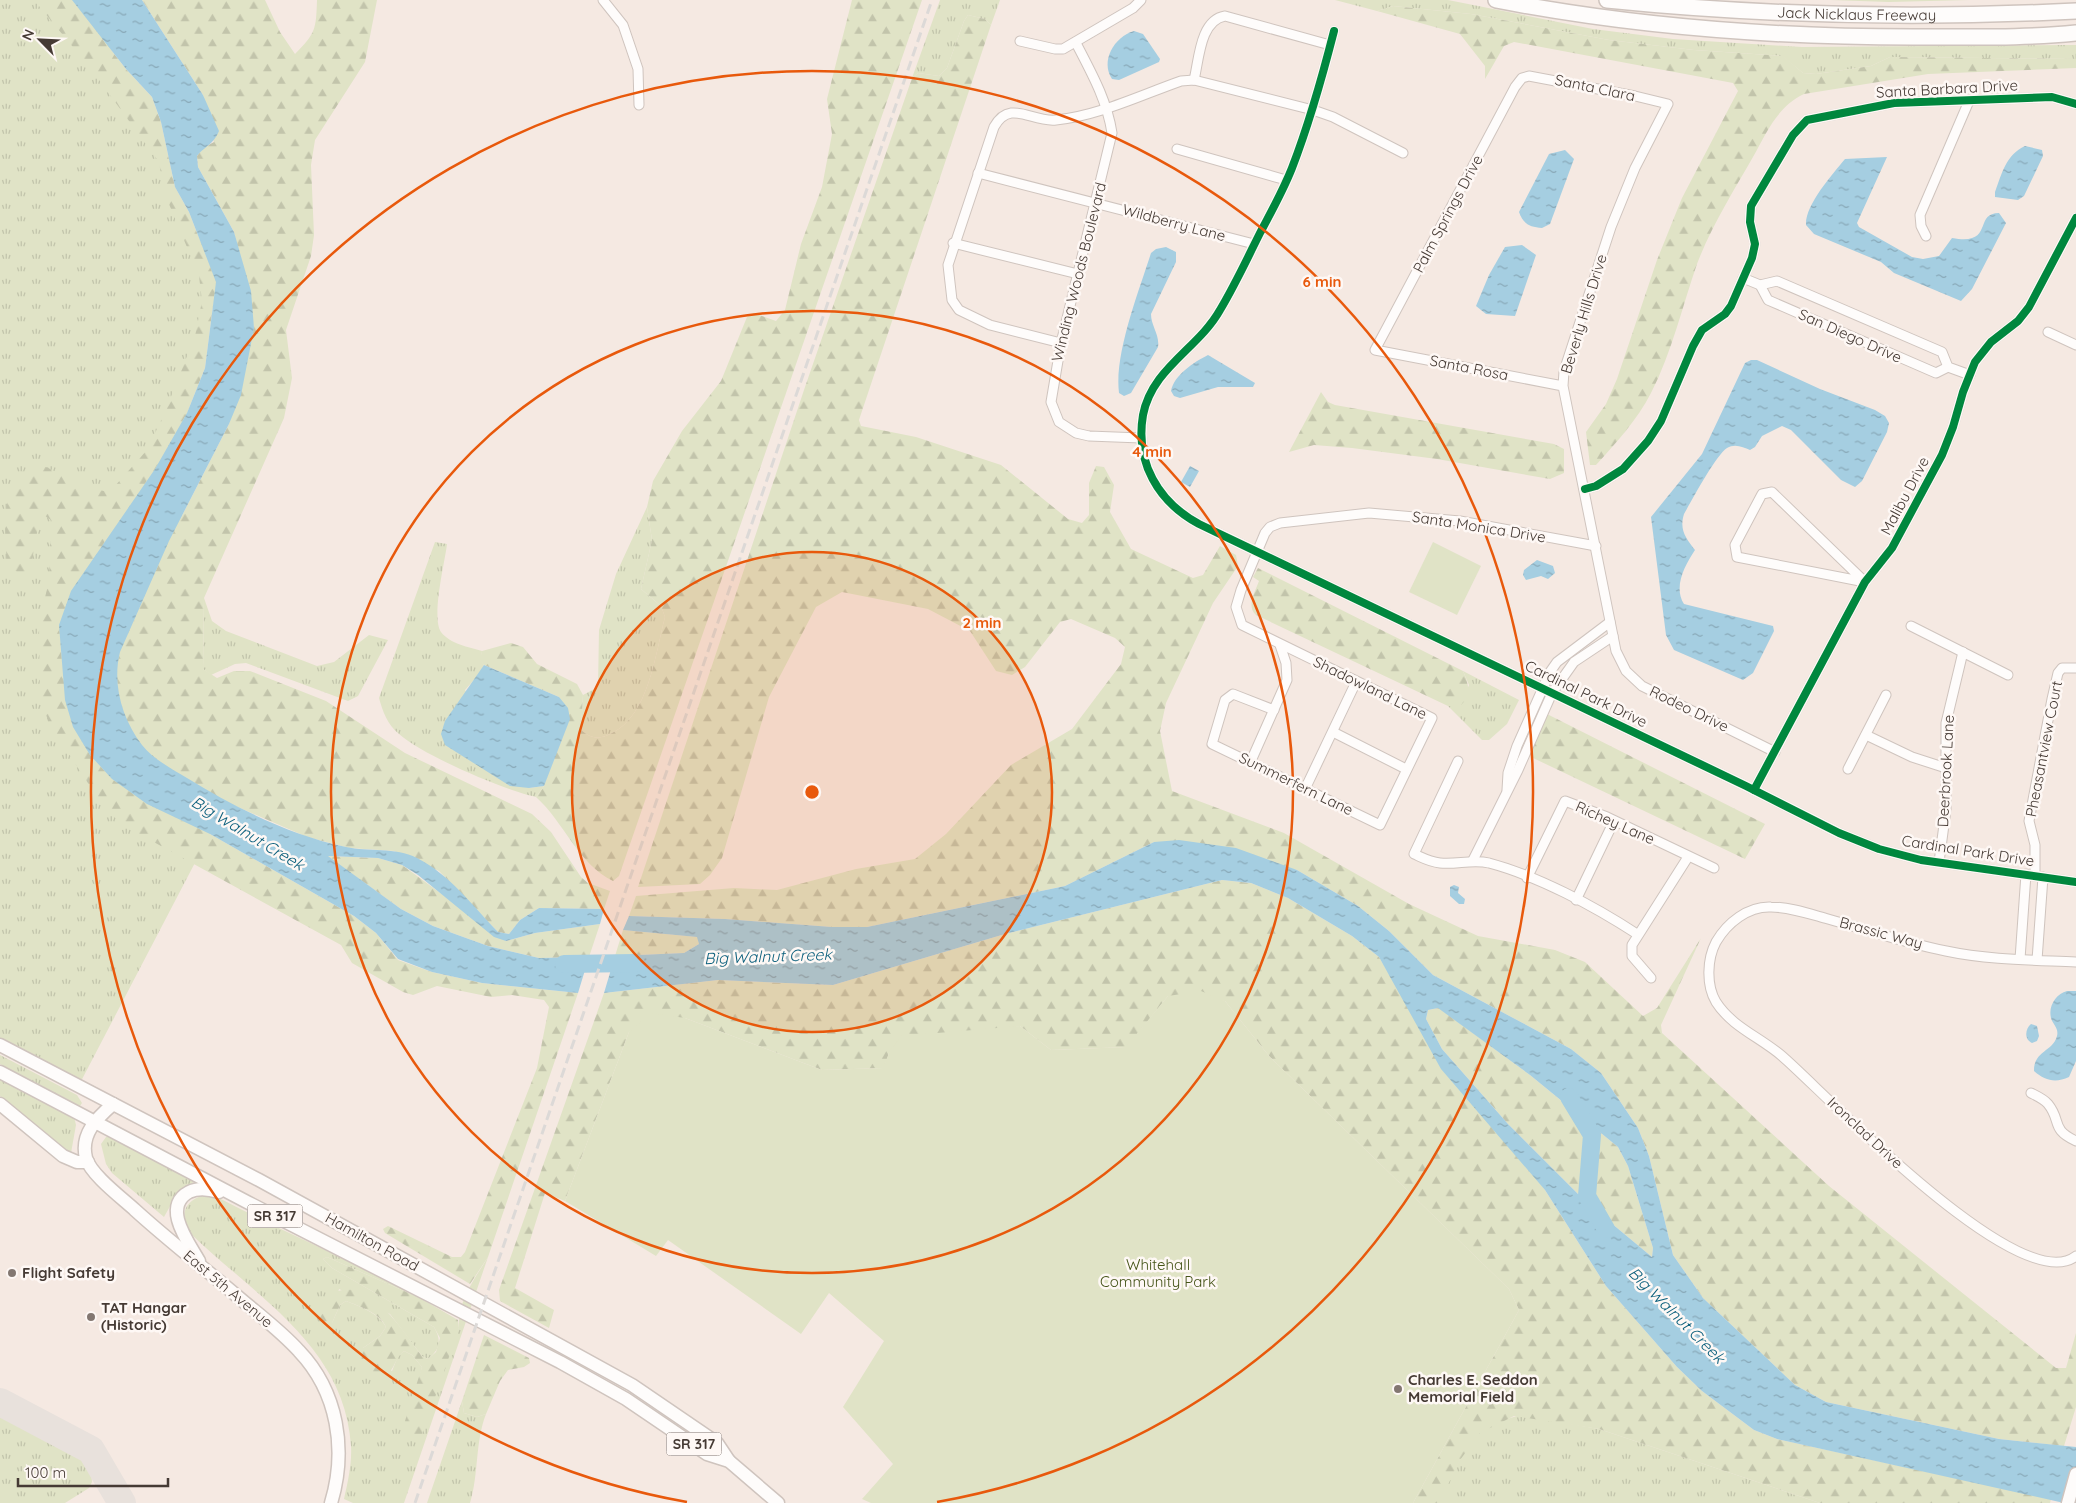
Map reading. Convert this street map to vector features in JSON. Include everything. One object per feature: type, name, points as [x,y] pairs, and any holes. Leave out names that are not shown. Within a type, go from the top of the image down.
[{"type":"highway","points":[[1496,0],[1630,23],[1772,35],[1886,37],[2076,33]]},
{"type":"highway","name":"Jack Nicklaus Freeway","points":[[1607,0],[1717,10],[1810,15],[1960,16],[2076,11]]},
{"type":"highway","points":[[2042,35],[2076,39]]},
{"type":"main road","name":"Hamilton Road","points":[[0,1045],[276,1189],[632,1385],[717,1443],[729,1461],[778,1503]]},
{"type":"main road","name":"Hamilton Road","points":[[0,1072],[247,1202],[560,1362],[626,1400],[707,1454],[729,1461]]},
{"type":"main road","points":[[0,1104],[63,1156],[77,1162],[88,1162],[85,1143],[94,1121],[113,1104]]},
{"type":"main road","name":"East 5th Avenue","points":[[88,1162],[128,1204],[299,1350],[320,1380],[333,1410],[339,1441],[338,1474],[331,1503]]},
{"type":"main road","points":[[203,1267],[179,1223],[176,1212],[181,1199],[192,1190],[207,1189],[247,1202]]},
{"type":"main road","points":[[2068,1503],[2076,1474]]},
{"type":"street","points":[[603,0],[623,25],[638,69],[639,105]]},
{"type":"street","points":[[1020,41],[1055,50],[1063,49],[1133,8],[1140,0]]},
{"type":"street","points":[[1194,80],[1208,27],[1214,19],[1219,17],[1225,16],[1330,46]]},
{"type":"street","points":[[1141,438],[1147,402],[1156,382],[1172,362],[1211,324],[1286,180],[1313,110],[1334,31]]},
{"type":"street","name":"Winding Woods Boulevard","points":[[1076,43],[1107,107],[1112,133],[1061,343],[1051,393],[1052,410],[1059,422],[1076,433],[1090,436],[1141,438]]},
{"type":"street","name":"Santa Clara","points":[[1522,78],[1538,76],[1668,104]]},
{"type":"street","name":"Palm Springs Drive","points":[[1375,350],[1515,87],[1522,78]]},
{"type":"street","points":[[1061,343],[990,325],[959,310],[952,300],[948,265],[953,243],[994,128],[999,119],[1007,114],[1017,113],[1054,121],[1107,107],[1181,81],[1194,80],[1313,110],[1403,153]]},
{"type":"street","name":"Santa Barbara Drive","points":[[1743,278],[1755,244],[1750,214],[1755,196],[1799,128],[1807,120],[1819,116],[1894,103],[2052,97],[2076,104]]},
{"type":"street","points":[[1926,236],[1921,226],[1920,215],[1969,101]]},
{"type":"street","name":"Beverly Hills Drive","points":[[1616,650],[1563,386],[1564,371],[1611,227],[1635,168],[1668,104]]},
{"type":"street","points":[[1177,149],[1286,180]]},
{"type":"street","name":"Wildberry Lane","points":[[978,173],[1254,244]]},
{"type":"street","name":"Malibu Drive","points":[[1754,790],[1865,582],[1892,548],[1942,455],[1975,362],[1991,342],[2018,322],[2029,307],[2076,218]]},
{"type":"street","points":[[953,243],[1078,274]]},
{"type":"street","points":[[1585,489],[1596,486],[1623,469],[1648,441],[1661,421],[1697,338],[1702,330],[1725,314],[1731,306],[1743,278]]},
{"type":"street","name":"San Diego Drive","points":[[1743,278],[1760,285],[1777,281],[1933,348],[1942,352],[1948,367]]},
{"type":"street","name":"San Diego Drive","points":[[1760,285],[1768,300],[1936,373],[1948,367],[1970,375]]},
{"type":"street","points":[[2048,332],[2076,345]]},
{"type":"street","name":"Santa Rosa","points":[[1375,350],[1563,386]]},
{"type":"street","name":"Cardinal Park Drive","points":[[1141,438],[1147,469],[1161,493],[1173,506],[1199,524],[1754,790],[1839,833],[1880,849],[1939,862],[2076,882]]},
{"type":"street","points":[[1772,492],[1865,582],[1737,556],[1735,545],[1762,494],[1772,492]]},
{"type":"street","name":"Santa Monica Drive","points":[[1280,645],[1242,625],[1237,614],[1237,601],[1256,550],[1270,527],[1280,523],[1369,513],[1460,521],[1596,546]]},
{"type":"street","points":[[1506,794],[1508,772],[1517,746],[1542,689],[1557,662],[1610,622]]},
{"type":"street","points":[[1912,626],[2008,675]]},
{"type":"street","points":[[1473,860],[1506,794],[1552,693],[1574,662],[1613,636]]},
{"type":"street","points":[[1251,761],[1287,680],[1286,663],[1280,645]]},
{"type":"street","name":"Shadowland Lane","points":[[1280,645],[1432,718],[1380,825]]},
{"type":"street","name":"Rodeo Drive","points":[[1616,650],[1626,671],[1642,686],[1775,752]]},
{"type":"street","name":"Deerbrook Lane","points":[[1939,862],[1946,810],[1946,723],[1964,652]]},
{"type":"street","name":"Pheasantview Court","points":[[2034,875],[2035,845],[2029,821],[2052,699],[2058,673],[2062,668],[2076,668]]},
{"type":"street","points":[[1306,788],[1356,682]]},
{"type":"street","name":"Summerfern Lane","points":[[1274,710],[1233,694],[1229,696],[1222,708],[1212,744],[1251,761],[1380,825]]},
{"type":"street","points":[[1848,769],[1886,695]]},
{"type":"street","points":[[1333,732],[1406,769]]},
{"type":"street","points":[[1866,735],[1912,757],[1946,768]]},
{"type":"street","points":[[1458,761],[1414,854],[1440,863],[1473,860],[1489,863],[1608,915],[1637,934]]},
{"type":"street","name":"Richey Lane","points":[[1527,878],[1565,801],[1614,821],[1714,868]]},
{"type":"street","points":[[1576,900],[1614,821]]},
{"type":"street","points":[[1650,978],[1630,951],[1637,934],[1688,857]]},
{"type":"street","points":[[2020,959],[2034,875]]},
{"type":"street","points":[[2034,875],[2037,960]]},
{"type":"street","name":"Brassic Way","points":[[1710,958],[1716,943],[1726,928],[1737,918],[1756,909],[1770,906],[1804,913],[1946,951],[2020,959],[2076,962]]},
{"type":"street","name":"Ironclad Drive","points":[[1710,958],[1710,984],[1714,1000],[1726,1018],[1781,1055],[1946,1206],[2024,1255],[2047,1263],[2067,1263],[2076,1256]]},
{"type":"street","points":[[2031,1093],[2047,1103],[2057,1128],[2064,1135],[2076,1141]]},
{"type":"green space","points":[[0,0],[88,0],[219,281],[177,456],[210,834],[79,1085],[0,1045]]},
{"type":"green space","points":[[34,0],[72,0],[126,69],[152,97],[161,122],[175,187],[189,212],[216,282],[205,368],[187,413],[155,469],[71,591],[59,625],[65,700],[73,727],[90,755],[112,779],[147,804],[210,834],[354,916],[376,933],[398,960],[432,972],[482,983],[578,993],[488,1257],[470,1284],[385,1233],[383,1229],[388,1226],[452,1257],[461,1257],[465,1252],[537,1068],[549,1007],[544,1000],[512,995],[491,997],[437,986],[413,995],[403,992],[352,963],[341,945],[121,824],[97,797],[51,726],[40,702],[39,624],[49,580],[51,520],[45,516],[38,529],[29,575],[17,572],[7,564],[5,538],[7,504],[11,493],[23,471],[46,467],[89,488],[104,491],[114,487],[147,450],[165,412],[195,336],[202,301],[199,276],[164,192],[159,162],[91,69]]},
{"type":"green space","points":[[142,0],[265,0],[280,32],[295,54],[314,30],[317,0],[377,0],[365,62],[315,140],[311,165],[314,235],[311,256],[286,330],[292,378],[284,418],[204,598],[203,669],[217,678],[234,671],[250,671],[326,701],[405,753],[532,814],[551,832],[581,877],[588,883],[610,891],[604,909],[539,908],[520,920],[509,934],[498,932],[439,871],[394,851],[349,848],[307,837],[226,802],[163,764],[142,746],[124,716],[115,670],[120,652],[169,541],[229,424],[254,328],[234,232],[198,167],[197,156],[203,148],[214,142],[203,95]]},
{"type":"green space","points":[[852,0],[922,0],[619,876],[613,881],[601,874],[590,864],[555,818],[536,797],[544,786],[559,697],[484,665],[480,660],[482,651],[511,643],[523,647],[537,664],[577,684],[583,695],[581,730],[592,737],[599,738],[612,733],[634,713],[649,682],[665,617],[661,606],[641,589],[652,540],[647,507],[653,481],[682,431],[721,381],[747,317],[754,313],[776,321],[785,310],[801,244],[822,187],[832,134],[827,99]]},
{"type":"green space","points":[[940,0],[1000,0],[991,25],[985,19],[968,15],[964,21],[947,68],[939,76],[918,73],[912,78]]},
{"type":"green space","points":[[1335,0],[1448,0],[1593,29],[1673,39],[1802,47],[2076,45],[2076,59],[1890,57],[1871,66],[1816,74],[1803,73],[1782,56],[1694,50],[1609,40],[1471,14],[1393,6],[1377,11]]},
{"type":"green space","points":[[1830,0],[1970,0],[1889,2]]},
{"type":"green space","points":[[1393,6],[1471,14],[1609,40],[1694,50],[1783,56],[1803,73],[1816,74],[1871,66],[1890,57],[2076,59],[2076,68],[1928,74],[1804,94],[1795,99],[1780,113],[1768,130],[1709,237],[1697,264],[1665,362],[1651,393],[1633,422],[1619,439],[1596,465],[1590,465],[1586,432],[1606,404],[1617,379],[1657,260],[1682,198],[1738,91],[1733,83],[1514,42],[1504,46],[1485,79],[1485,66],[1460,34],[1377,11]]},
{"type":"green space","points":[[968,15],[985,19],[991,25],[859,420],[861,426],[916,437],[1001,465],[1068,519],[1082,523],[1089,515],[1089,483],[1096,466],[1104,467],[1114,485],[1110,512],[1131,549],[1193,578],[1203,575],[1220,546],[1236,555],[1238,566],[1213,603],[1166,703],[1160,731],[1172,791],[1284,833],[1409,904],[1478,936],[1555,950],[1585,962],[1643,1016],[1657,1008],[1701,938],[1661,1025],[1662,1033],[1829,1186],[2056,1368],[2066,1368],[2076,1333],[2076,1407],[2064,1446],[1999,1439],[1826,1402],[1795,1385],[1703,1298],[1673,1255],[1649,1156],[1638,1128],[1601,1073],[1571,1049],[1433,975],[1389,931],[1358,906],[1297,870],[1154,842],[1065,886],[867,927],[832,927],[725,919],[629,916],[636,896],[734,888],[777,890],[856,869],[915,859],[946,834],[1011,765],[1072,729],[1121,664],[1125,647],[1115,638],[1071,619],[1060,622],[1025,667],[1012,675],[996,671],[970,631],[928,609],[842,592],[816,607],[769,697],[722,858],[710,875],[700,884],[638,887],[805,387],[912,78],[918,73],[939,76],[947,68],[964,21]]},
{"type":"green space","points":[[1321,392],[1328,402],[1335,405],[1554,444],[1564,449],[1564,473],[1550,479],[1437,459],[1314,445],[1289,452]]},
{"type":"green space","points":[[647,507],[652,540],[641,589],[661,606],[665,617],[658,649],[649,682],[634,713],[612,733],[596,738],[581,730],[583,695],[598,687],[599,630],[616,574]]},
{"type":"green space","points":[[435,542],[447,544],[438,602],[438,625],[441,632],[454,642],[482,651],[481,660],[484,665],[481,672],[465,690],[529,788],[544,786],[536,797],[485,780],[426,752],[399,734],[388,722],[384,713],[379,698]]},
{"type":"green space","points":[[1433,542],[1481,566],[1457,615],[1409,592]]},
{"type":"green space","points":[[1258,568],[1463,671],[1468,690],[1464,702],[1460,706],[1448,706],[1256,615],[1253,611],[1252,603],[1259,581],[1253,577]]},
{"type":"green space","points":[[204,598],[212,621],[226,631],[317,666],[334,662],[369,635],[388,640],[358,696],[348,701],[246,663],[235,664],[211,675],[203,669]]},
{"type":"green space","points":[[1463,671],[1519,700],[1507,724],[1489,740],[1482,740],[1448,706],[1460,706],[1469,685]]},
{"type":"green space","points":[[1547,714],[1765,824],[1745,859],[1531,757],[1530,750]]},
{"type":"green space","points":[[327,856],[378,858],[402,865],[506,941],[535,933],[600,924],[589,957],[539,958],[488,946],[433,926],[401,909]]},
{"type":"green space","points":[[1222,880],[1251,883],[1288,898],[1352,936],[1379,957],[1405,1001],[1545,1190],[1606,1286],[1677,1367],[1702,1391],[1754,1430],[1777,1439],[2051,1499],[2050,1503],[1820,1503],[1599,1429],[1514,1416],[1480,1433],[1460,1460],[1439,1503],[1413,1503],[1519,1310],[1509,1289],[1269,1056],[1225,1001],[1168,996],[1127,1047],[1051,1050],[1020,1026],[889,1053],[884,1068],[822,1070],[685,1018],[629,1032],[565,1201],[545,1193],[515,1288],[554,1310],[549,1328],[500,1301],[499,1290],[604,993],[718,980],[833,985],[1005,934]]},
{"type":"green space","points":[[623,930],[698,937],[699,944],[684,953],[615,956]]},
{"type":"green space","name":"Whitehall Community Park","points":[[1201,991],[1225,1001],[1269,1056],[1509,1289],[1519,1310],[1413,1503],[871,1503],[862,1499],[893,1464],[843,1407],[884,1341],[829,1293],[801,1334],[668,1240],[656,1256],[565,1201],[629,1032],[651,1013],[685,1018],[822,1070],[883,1068],[889,1053],[901,1036],[1020,1026],[1051,1050],[1126,1047],[1168,996]]},
{"type":"green space","points":[[1439,1008],[1530,1075],[1618,1147],[1628,1166],[1653,1248],[1652,1257],[1587,1203],[1508,1124],[1442,1049],[1426,1019],[1428,1010]]},
{"type":"green space","points":[[0,1055],[77,1095],[82,1103],[80,1106],[0,1064]]},
{"type":"green space","points":[[0,1078],[74,1117],[76,1125],[71,1153],[69,1154],[0,1096]]},
{"type":"green space","points":[[111,1136],[197,1180],[178,1192],[164,1217],[112,1173],[106,1164],[101,1144],[106,1137]]},
{"type":"green space","points":[[204,1195],[217,1197],[420,1298],[327,1257],[323,1259],[332,1268],[434,1327],[439,1341],[435,1352],[428,1359],[422,1356],[390,1314],[339,1289],[332,1323],[340,1305],[346,1301],[379,1318],[386,1327],[380,1336],[363,1348],[392,1371],[398,1356],[404,1351],[412,1355],[422,1367],[420,1376],[459,1328],[459,1318],[464,1300],[488,1257],[404,1503],[353,1503],[344,1499],[350,1466],[351,1446],[345,1410],[332,1379],[314,1351],[292,1325],[189,1232],[184,1219],[188,1204]]},
{"type":"green space","points":[[327,1257],[420,1298],[458,1320],[459,1328],[422,1435],[417,1441],[408,1430],[405,1421],[422,1367],[412,1355],[404,1351],[387,1375],[375,1374],[369,1371],[361,1363],[363,1348],[380,1336],[386,1327],[383,1322],[369,1311],[346,1301],[340,1305],[332,1323],[323,1327],[319,1323],[320,1310],[325,1300],[332,1294],[345,1290],[359,1292],[372,1298],[384,1308],[422,1356],[428,1359],[436,1352],[440,1338],[434,1327],[332,1268],[323,1259]]},
{"type":"green space","points":[[484,1335],[529,1358],[530,1363],[524,1367],[508,1370],[500,1381],[486,1414],[477,1417],[464,1413],[462,1401]]},
{"type":"green space","points":[[462,1401],[464,1413],[477,1417],[486,1414],[480,1436],[475,1481],[470,1503],[427,1503]]},
{"type":"green space","points":[[0,1414],[82,1459],[91,1470],[92,1482],[89,1488],[65,1503],[0,1503]]},
{"type":"green space","points":[[1520,1415],[1599,1429],[1820,1503],[1438,1503],[1475,1429]]},
{"type":"water","points":[[72,0],[142,0],[203,95],[219,131],[212,142],[197,156],[198,167],[234,232],[251,291],[254,328],[241,395],[229,424],[169,541],[120,652],[117,676],[118,689],[120,701],[129,724],[146,750],[157,759],[244,810],[284,828],[325,842],[346,847],[400,852],[417,858],[450,882],[498,932],[509,934],[520,920],[539,908],[604,909],[600,924],[535,933],[506,941],[494,937],[418,875],[402,865],[378,858],[328,856],[401,909],[433,926],[488,946],[539,958],[589,957],[578,993],[482,983],[432,972],[398,959],[376,933],[354,916],[210,834],[147,804],[112,779],[90,755],[73,727],[65,700],[59,625],[71,591],[155,469],[187,413],[205,368],[216,282],[189,212],[175,187],[161,122],[152,97],[126,69]]},
{"type":"water","points":[[1134,31],[1143,34],[1160,59],[1159,62],[1119,80],[1112,79],[1108,65],[1108,57],[1111,50],[1120,38]]},
{"type":"water","points":[[2025,146],[2042,150],[2043,156],[2024,196],[2018,200],[1995,197],[2005,165],[2013,154]]},
{"type":"water","points":[[1565,150],[1574,159],[1550,224],[1542,228],[1531,226],[1525,222],[1519,212],[1549,154]]},
{"type":"water","points":[[1887,157],[1857,223],[1859,227],[1912,257],[1923,259],[1939,256],[1952,238],[1965,239],[1974,237],[1979,234],[1991,214],[1999,213],[2006,223],[1972,289],[1961,301],[1894,273],[1881,262],[1814,234],[1806,225],[1814,200],[1845,159]]},
{"type":"water","points":[[1522,245],[1536,255],[1515,316],[1486,314],[1476,306],[1489,275],[1505,247]]},
{"type":"water","points":[[1166,247],[1176,252],[1176,262],[1151,314],[1152,323],[1158,338],[1158,347],[1131,393],[1124,396],[1119,393],[1118,377],[1120,360],[1134,304],[1151,253],[1156,249]]},
{"type":"water","points":[[1208,355],[1255,383],[1253,387],[1218,387],[1180,398],[1174,396],[1171,391],[1180,374]]},
{"type":"water","points":[[1757,360],[1820,389],[1875,410],[1885,416],[1889,423],[1887,432],[1862,481],[1855,487],[1841,480],[1791,430],[1782,426],[1762,436],[1755,447],[1750,450],[1736,446],[1727,448],[1722,452],[1684,514],[1682,525],[1684,534],[1695,550],[1684,569],[1680,583],[1681,597],[1684,604],[1773,626],[1774,631],[1753,673],[1743,680],[1674,650],[1666,635],[1651,517],[1702,454],[1745,363]]},
{"type":"water","points":[[1190,466],[1199,471],[1190,487],[1181,482]]},
{"type":"water","points":[[1537,560],[1553,566],[1555,573],[1548,579],[1541,576],[1526,580],[1523,575],[1524,570]]},
{"type":"water","points":[[484,665],[559,697],[568,708],[570,719],[544,786],[529,788],[510,786],[445,745],[441,734],[445,721]]},
{"type":"water","points":[[1179,840],[1236,848],[1297,870],[1358,906],[1389,931],[1433,975],[1571,1049],[1601,1073],[1638,1128],[1649,1156],[1673,1255],[1703,1298],[1795,1385],[1826,1402],[1999,1439],[2076,1447],[2076,1503],[2064,1503],[1777,1439],[1754,1430],[1702,1391],[1677,1367],[1606,1286],[1545,1190],[1441,1069],[1379,957],[1352,936],[1288,898],[1251,883],[1222,880],[1005,934],[833,985],[718,980],[604,993],[615,956],[684,953],[699,944],[697,937],[623,930],[629,916],[725,919],[832,927],[867,927],[1065,886],[1154,842]],"holes":[[[1438,1008],[1530,1075],[1618,1147],[1628,1166],[1653,1248],[1652,1257],[1587,1203],[1508,1124],[1442,1049],[1426,1019],[1428,1010]]]},
{"type":"water","points":[[1454,885],[1459,887],[1458,893],[1465,899],[1464,904],[1459,904],[1450,896],[1450,887]]},
{"type":"water","points":[[2067,991],[2076,991],[2076,1061],[2069,1077],[2051,1080],[2042,1077],[2034,1071],[2035,1064],[2040,1055],[2055,1041],[2057,1031],[2051,1018],[2051,1009],[2056,998]]},
{"type":"water","points":[[2031,1024],[2037,1026],[2039,1036],[2037,1041],[2032,1043],[2026,1034]]},
{"type":"waterway","name":"Big Walnut Creek","points":[[564,964],[636,963]]},
{"type":"waterway","name":"Big Walnut Creek","points":[[1569,1097],[1592,1135],[1587,1196],[1606,1229]]},
{"type":"taxiway","points":[[0,1402],[91,1450],[122,1503]]},
{"type":"railway","points":[[415,1503],[932,0]]},
{"type":"cycle path","points":[[1334,31],[1304,135],[1277,201],[1236,282],[1211,324],[1166,371],[1148,399],[1143,415],[1141,432],[1143,449],[1146,464],[1161,492],[1184,515],[1199,524],[1746,786],[1839,833],[1879,849],[1921,860],[2076,882]]},
{"type":"cycle path","points":[[1585,489],[1596,486],[1623,469],[1648,441],[1661,421],[1693,346],[1702,330],[1725,314],[1731,306],[1752,258],[1755,244],[1750,222],[1751,206],[1793,135],[1807,120],[1894,103],[2052,97],[2076,104]]},
{"type":"cycle path","points":[[1754,790],[1865,582],[1892,548],[1942,455],[1975,362],[1991,342],[2018,321],[2029,307],[2076,218]]},
{"type":"place","name":"Flight Safety","points":[[12,1273]]},
{"type":"place","name":"TAT Hangar (Historic)","points":[[91,1317]]},
{"type":"place","name":"Charles E. Seddon Memorial Field","points":[[1398,1389]]}]
